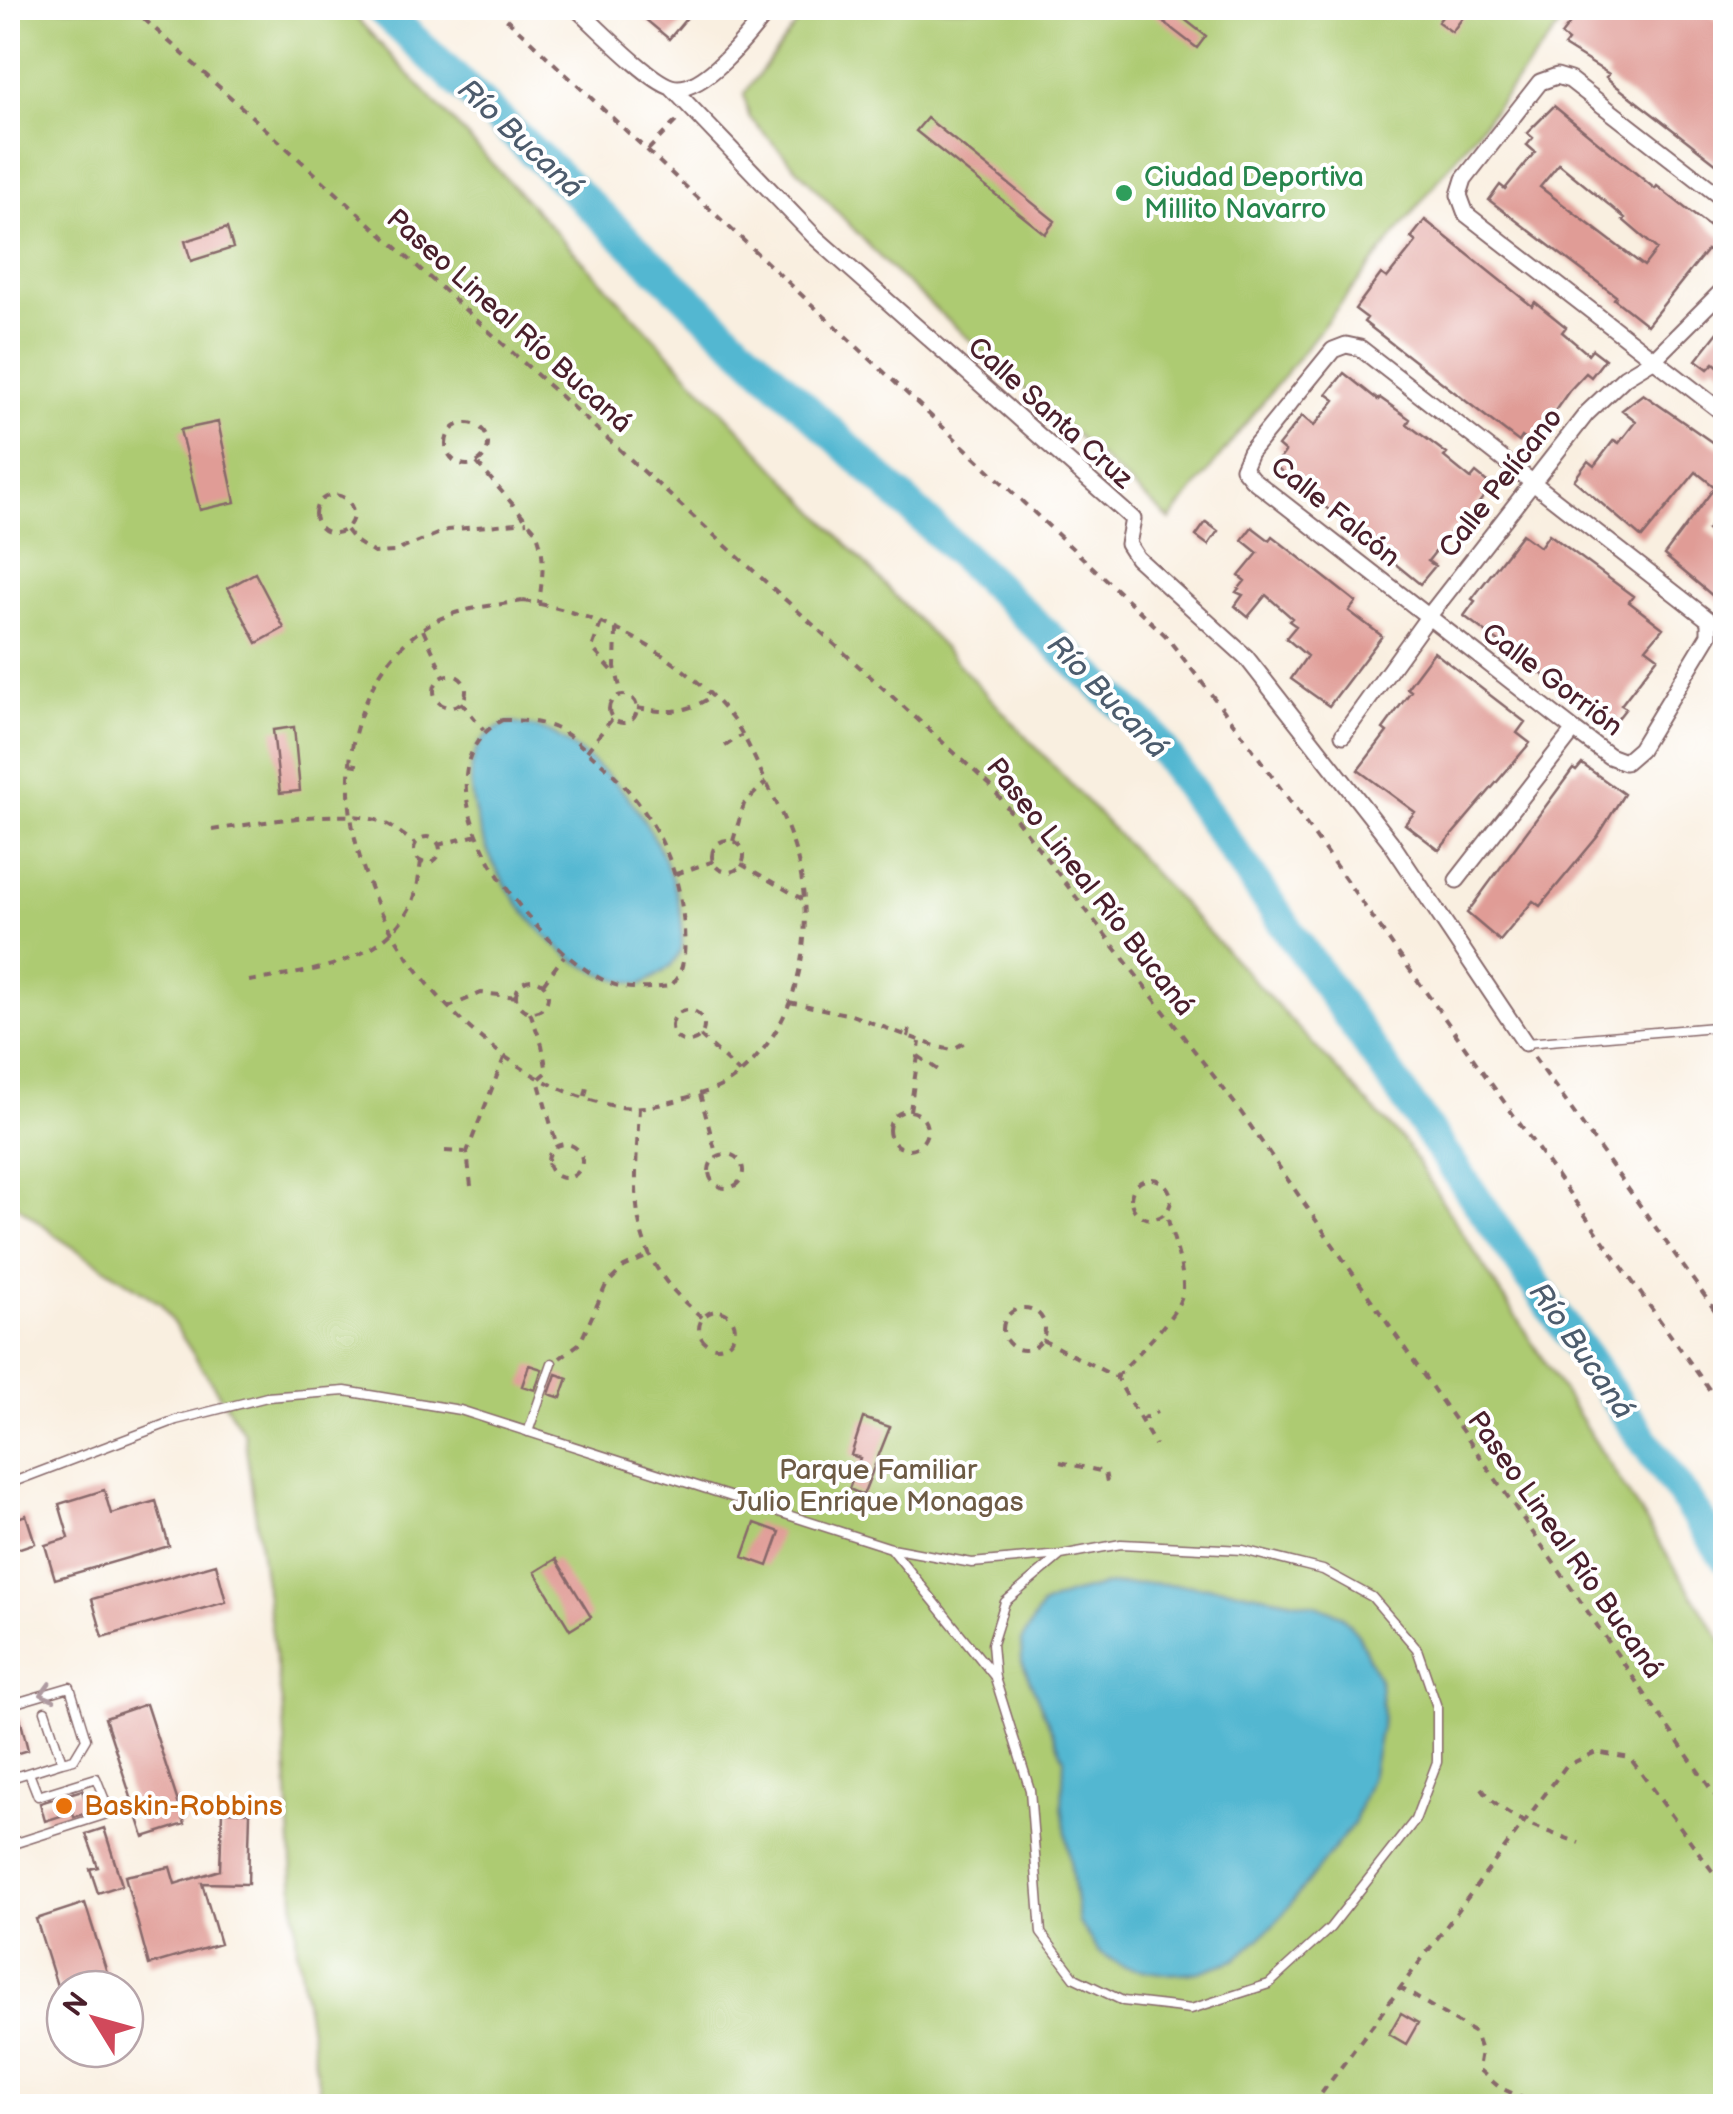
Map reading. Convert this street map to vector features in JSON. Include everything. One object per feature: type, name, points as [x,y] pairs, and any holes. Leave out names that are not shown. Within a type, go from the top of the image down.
[{"type":"street","name":"Calle Santa Cruz","points":[[576,8],[636,63],[672,88],[815,238],[1133,519],[1128,544],[1136,558],[1246,658],[1390,841],[1525,1044]]},
{"type":"street","points":[[743,8],[759,22]]},
{"type":"street","points":[[672,88],[692,87],[714,70],[770,8]]},
{"type":"street","points":[[1726,202],[1570,80],[1557,76],[1540,82],[1464,178],[1459,196],[1466,214],[1726,415]]},
{"type":"street","name":"Calle Pelícano","points":[[1344,735],[1428,617],[1587,414],[1625,377],[1653,360],[1726,287]]},
{"type":"street","name":"Calle Falcón","points":[[1428,617],[1252,480],[1243,468],[1250,452],[1332,350],[1346,345],[1360,348],[1535,484]]},
{"type":"street","name":"Calle Gorrión","points":[[1428,617],[1609,756],[1626,762],[1640,749],[1709,634],[1709,620],[1535,484]]},
{"type":"street","points":[[1457,880],[1574,730]]},
{"type":"lane","points":[[1525,1044],[1726,1026]]},
{"type":"lane","points":[[528,1432],[552,1363]]},
{"type":"lane","points":[[8,1484],[176,1420],[267,1398],[345,1391],[460,1410],[891,1548],[972,1563],[1060,1555],[1121,1544],[1243,1550],[1323,1570],[1372,1597],[1418,1649],[1437,1707],[1437,1762],[1415,1820],[1330,1928],[1269,1984],[1191,2009],[1122,2001],[1075,1978],[1041,1933],[1030,1790],[996,1678],[992,1644],[1004,1602],[1060,1555]]},
{"type":"lane","points":[[891,1548],[996,1678]]},
{"type":"lane","points":[[8,1709],[12,1704],[70,1687],[86,1739],[74,1758],[8,1780]]},
{"type":"lane","points":[[45,1710],[62,1762]]},
{"type":"lane","points":[[8,1835],[9,1845],[110,1812],[96,1778],[38,1796],[29,1773]]},
{"type":"path","name":"Paseo Lineal Río Bucaná","points":[[132,8],[990,785],[1236,1105],[1726,1811]]},
{"type":"path","points":[[495,8],[1165,635],[1239,730],[1726,1412]]},
{"type":"path","points":[[648,150],[690,107]]},
{"type":"path","points":[[477,463],[488,447],[486,434],[476,424],[463,423],[448,436],[447,451],[456,462],[477,463],[541,542],[540,604]]},
{"type":"path","points":[[338,495],[349,502],[353,515],[346,530],[331,534],[320,528],[315,512],[320,500],[338,495]]},
{"type":"path","points":[[346,530],[364,549],[374,553],[394,552],[447,530],[528,522]]},
{"type":"path","points":[[523,602],[602,621],[637,639],[712,696],[742,735],[785,820],[800,868],[804,943],[781,1025],[740,1073],[715,1089],[639,1108],[610,1106],[538,1080],[504,1058],[447,1008],[390,931],[370,884],[351,818],[350,764],[369,689],[392,653],[431,622],[470,609],[523,602]]},
{"type":"path","points":[[602,621],[592,648],[617,676]]},
{"type":"path","points":[[616,628],[617,676],[622,695]]},
{"type":"path","points":[[423,629],[444,676]]},
{"type":"path","points":[[455,675],[464,682],[466,692],[461,702],[451,707],[438,702],[434,687],[444,676],[455,675]]},
{"type":"path","points":[[622,695],[633,698],[637,708]]},
{"type":"path","points":[[587,751],[612,718],[610,704],[622,695]]},
{"type":"path","points":[[637,708],[677,714],[712,696]]},
{"type":"path","points":[[461,702],[484,730]]},
{"type":"path","points":[[612,718],[630,721],[637,708]]},
{"type":"path","points":[[502,720],[538,723],[556,728],[587,751],[642,807],[676,874],[684,954],[681,974],[671,986],[613,984],[564,956],[508,894],[478,835],[467,782],[470,754],[484,730],[502,720]]},
{"type":"path","points":[[726,746],[742,735]]},
{"type":"path","points":[[350,764],[363,766]]},
{"type":"path","points":[[733,840],[744,804],[766,782]]},
{"type":"path","points":[[212,830],[303,818],[351,818],[380,820],[416,844]]},
{"type":"path","points":[[416,844],[426,838],[438,845],[478,835]]},
{"type":"path","points":[[733,840],[718,844],[713,852],[714,861],[726,872],[741,864]]},
{"type":"path","points":[[733,840],[743,851],[741,864]]},
{"type":"path","points":[[416,844],[416,856],[430,863],[437,858],[438,845]]},
{"type":"path","points":[[676,874],[714,861]]},
{"type":"path","points":[[249,980],[338,964],[378,945],[413,901],[422,862]]},
{"type":"path","points":[[741,864],[802,899]]},
{"type":"path","points":[[543,984],[564,956]]},
{"type":"path","points":[[533,981],[543,984],[548,993],[547,1003],[530,1012],[521,1007],[517,998],[524,984],[533,981]]},
{"type":"path","points":[[447,1008],[481,993],[517,998]]},
{"type":"path","points":[[789,1002],[851,1015],[952,1050],[965,1042]]},
{"type":"path","points":[[685,1010],[699,1014],[704,1022],[700,1036],[686,1041],[676,1036],[672,1026],[676,1016],[685,1010]]},
{"type":"path","points":[[530,1012],[542,1044],[546,1072],[538,1080]]},
{"type":"path","points":[[908,1037],[911,1024]]},
{"type":"path","points":[[700,1036],[740,1073]]},
{"type":"path","points":[[910,1111],[920,1042]]},
{"type":"path","points":[[1525,1044],[1726,1326]]},
{"type":"path","points":[[918,1056],[941,1072]]},
{"type":"path","points":[[472,1186],[467,1152],[504,1058]]},
{"type":"path","points":[[538,1080],[557,1146]]},
{"type":"path","points":[[585,1096],[588,1082]]},
{"type":"path","points":[[700,1094],[717,1157]]},
{"type":"path","points":[[639,1108],[636,1215],[648,1256],[686,1304],[703,1318]]},
{"type":"path","points":[[910,1111],[921,1116],[926,1134],[915,1148],[902,1149],[892,1142],[888,1129],[894,1117],[910,1111]]},
{"type":"path","points":[[568,1145],[578,1150],[582,1161],[574,1176],[563,1178],[550,1170],[550,1154],[557,1146],[568,1145]]},
{"type":"path","points":[[445,1151],[467,1152]]},
{"type":"path","points":[[728,1154],[738,1160],[743,1170],[735,1185],[725,1188],[712,1180],[710,1165],[717,1157],[728,1154]]},
{"type":"path","points":[[1116,1377],[1165,1323],[1184,1295],[1166,1212],[1171,1194],[1164,1182],[1151,1178],[1134,1187],[1132,1207],[1141,1217],[1154,1219],[1166,1212]]},
{"type":"path","points":[[552,1363],[580,1344],[606,1286],[624,1268],[648,1256]]},
{"type":"path","points":[[1020,1308],[1034,1310],[1045,1327],[1042,1340],[1032,1349],[1017,1350],[1006,1341],[1004,1321],[1020,1308]]},
{"type":"path","points":[[716,1311],[728,1315],[734,1332],[729,1342],[718,1347],[703,1341],[699,1331],[703,1318],[716,1311]]},
{"type":"path","points":[[1042,1340],[1116,1377],[1155,1446]]},
{"type":"path","points":[[1140,1420],[1157,1412]]},
{"type":"path","points":[[1060,1462],[1105,1472],[1108,1487]]},
{"type":"path","points":[[1312,2106],[1566,1766],[1596,1752],[1630,1758],[1726,1890]]},
{"type":"path","points":[[1482,1788],[1495,1806],[1514,1819],[1579,1844]]},
{"type":"path","points":[[1399,1987],[1471,2028],[1482,2050],[1478,2069],[1485,2078],[1539,2106]]},
{"type":"green space","name":"Parque Familiar Julio Enrique Monagas","points":[[8,8],[347,8],[1406,1144],[1725,1646],[1725,2106],[322,2106],[297,1950],[284,1719],[244,1433],[161,1304],[59,1238],[8,1198]]},
{"type":"green space","name":"Ciudad Deportiva Millito Navarro","points":[[809,8],[1574,8],[1170,520],[890,268],[749,117],[744,94]]},
{"type":"water","points":[[512,723],[551,733],[596,765],[631,801],[661,852],[681,914],[680,951],[669,967],[641,985],[591,969],[554,944],[514,898],[490,856],[475,812],[472,766],[478,747],[491,732]]},
{"type":"water","points":[[1150,1583],[1225,1588],[1316,1605],[1341,1615],[1358,1634],[1380,1682],[1383,1716],[1372,1773],[1353,1824],[1276,1923],[1235,1960],[1199,1972],[1166,1974],[1124,1967],[1099,1952],[1079,1923],[1062,1806],[1064,1759],[1022,1662],[1021,1641],[1041,1607],[1066,1595],[1102,1586]]},
{"type":"building","points":[[632,8],[695,8],[669,39]]},
{"type":"building","points":[[1145,8],[1170,8],[1206,36],[1197,48]]},
{"type":"building","points":[[1449,8],[1470,8],[1452,32],[1438,22]]},
{"type":"building","points":[[1582,8],[1701,8],[1726,26],[1726,154],[1717,164],[1615,85],[1606,77],[1609,74],[1564,46],[1568,41],[1561,35]]},
{"type":"building","points":[[1554,106],[1655,189],[1657,186],[1726,240],[1715,255],[1707,250],[1647,325],[1614,299],[1616,296],[1489,200],[1500,185],[1505,189],[1535,152],[1527,145],[1533,138],[1527,133]],"holes":[[[1559,164],[1657,249],[1644,266],[1540,187]]]},
{"type":"building","points":[[927,118],[1055,221],[1045,234],[916,131]]},
{"type":"building","points":[[1425,220],[1532,306],[1535,302],[1566,327],[1562,332],[1588,354],[1592,349],[1605,359],[1591,377],[1586,373],[1569,391],[1540,432],[1544,435],[1535,447],[1522,437],[1519,442],[1502,429],[1364,322],[1367,318],[1355,309],[1381,274],[1387,278],[1416,242],[1411,238]]},
{"type":"building","points":[[227,228],[233,248],[191,261],[185,241]]},
{"type":"building","points":[[1726,322],[1726,373],[1714,363],[1708,369],[1696,360]]},
{"type":"building","points":[[1344,373],[1410,419],[1407,424],[1447,454],[1444,457],[1471,479],[1476,473],[1492,486],[1428,561],[1435,566],[1420,584],[1275,466],[1285,452],[1278,446],[1302,416],[1314,426],[1335,400],[1327,394]]},
{"type":"building","points":[[1643,394],[1726,452],[1726,499],[1707,530],[1726,546],[1726,607],[1664,555],[1715,487],[1696,472],[1642,538],[1574,480],[1588,461],[1594,466],[1614,440],[1619,443],[1636,421],[1622,410]]},
{"type":"building","points":[[218,422],[235,502],[200,510],[180,430]]},
{"type":"building","points":[[1206,522],[1218,531],[1208,545],[1196,536]]},
{"type":"building","points":[[1252,527],[1269,540],[1272,536],[1356,602],[1349,611],[1382,636],[1329,706],[1291,679],[1307,656],[1286,638],[1296,626],[1289,621],[1292,618],[1266,595],[1248,617],[1235,606],[1243,595],[1236,592],[1245,581],[1239,576],[1258,553],[1242,540]]},
{"type":"building","points":[[1522,534],[1540,547],[1549,534],[1633,596],[1629,602],[1663,628],[1646,648],[1658,657],[1621,705],[1626,708],[1612,726],[1464,616],[1475,601],[1472,599]]},
{"type":"building","points":[[255,573],[284,628],[257,643],[228,588]]},
{"type":"building","points":[[1434,652],[1525,722],[1517,733],[1530,743],[1439,850],[1405,824],[1415,812],[1358,770],[1387,732],[1383,729],[1411,691],[1407,688]]},
{"type":"building","points":[[294,727],[300,791],[280,793],[273,730]]},
{"type":"building","points":[[1582,764],[1624,794],[1598,836],[1540,906],[1533,901],[1500,941],[1467,913],[1573,769],[1576,771]]},
{"type":"building","points":[[529,1365],[542,1369],[535,1390],[522,1386]]},
{"type":"building","points":[[556,1374],[568,1378],[561,1398],[549,1394]]},
{"type":"building","points":[[863,1418],[890,1427],[863,1495],[849,1489],[860,1458],[851,1455]]},
{"type":"building","points":[[104,1490],[111,1514],[156,1501],[169,1546],[55,1579],[45,1545],[69,1538],[59,1504]]},
{"type":"building","points":[[26,1515],[35,1543],[8,1552],[8,1531],[13,1530],[9,1521]]},
{"type":"building","points":[[755,1523],[780,1532],[768,1566],[743,1557]]},
{"type":"building","points":[[556,1559],[591,1617],[570,1630],[535,1572]]},
{"type":"building","points":[[216,1564],[226,1602],[103,1637],[92,1599]]},
{"type":"building","points":[[146,1704],[185,1824],[144,1837],[105,1718]]},
{"type":"building","points":[[20,1718],[28,1750],[8,1756],[8,1722]]},
{"type":"building","name":"Baskin-Robbins","points":[[82,1790],[89,1812],[74,1817],[73,1812],[45,1821],[40,1803]]},
{"type":"building","points":[[222,1811],[250,1812],[248,1884],[202,1883],[220,1944],[149,1965],[125,1876],[170,1867],[175,1884],[220,1870]]},
{"type":"building","points":[[104,1828],[122,1885],[98,1893],[90,1869],[98,1867],[86,1834]]},
{"type":"building","points":[[85,1903],[106,1969],[52,1969],[36,1919]]},
{"type":"building","points":[[1401,2013],[1418,2023],[1406,2044],[1389,2034]]},
{"type":"waterway","name":"Río Bucaná","points":[[380,8],[1151,733],[1726,1558]]},
{"type":"place","name":"Ciudad Deportiva Millito Navarro","points":[[1124,193]]},
{"type":"place","name":"Baskin-Robbins","points":[[64,1806]]}]
